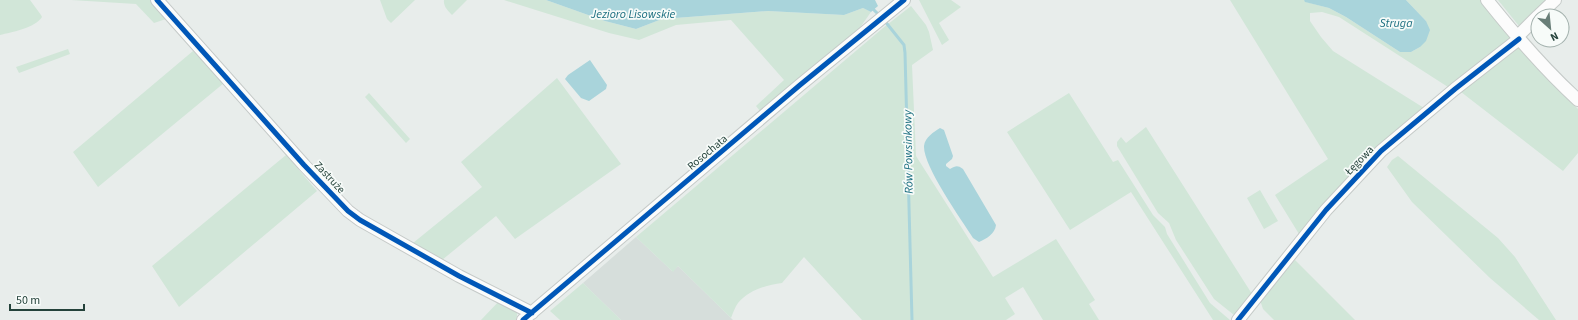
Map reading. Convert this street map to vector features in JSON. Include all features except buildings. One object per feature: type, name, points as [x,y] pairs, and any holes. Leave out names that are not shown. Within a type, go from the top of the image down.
[{"type":"street","name":"Zastruże","points":[[157,0],[348,211],[397,242],[527,316]]},
{"type":"street","name":"Rosochata","points":[[527,316],[800,85],[904,0]]},
{"type":"street","points":[[1487,0],[1518,38],[1578,100]]},
{"type":"street","name":"Łęgowa","points":[[1546,8],[1555,0]]},
{"type":"street","name":"Łęgowa","points":[[1238,320],[1324,213],[1376,156],[1410,126],[1518,38],[1530,25]]},
{"type":"shaded area","points":[[636,237],[672,271],[678,266],[733,320],[621,320],[583,283]]},
{"type":"green space","points":[[0,0],[30,0],[42,17],[39,21],[29,27],[0,35]]},
{"type":"green space","points":[[71,0],[152,0],[166,19],[154,23],[136,4]]},
{"type":"green space","points":[[380,0],[415,0],[391,23],[387,19]]},
{"type":"green space","points":[[444,0],[467,0],[452,15],[447,10]]},
{"type":"green space","points":[[504,0],[546,0],[605,21],[636,29],[662,19],[768,11],[844,15],[863,8],[871,12],[859,29],[760,111],[756,106],[784,80],[731,20],[676,25],[639,40],[609,33]]},
{"type":"green space","points":[[919,0],[951,0],[961,7],[939,23],[949,40],[942,45]]},
{"type":"green space","points":[[1230,0],[1304,0],[1306,2],[1329,8],[1346,17],[1400,52],[1411,52],[1420,47],[1426,21],[1406,0],[1481,0],[1512,36],[1489,56],[1448,87],[1339,17],[1322,12],[1310,13],[1310,21],[1333,51],[1424,108],[1369,158],[1299,234],[1275,195],[1328,159]]},
{"type":"green space","points":[[1498,0],[1547,0],[1538,8],[1530,8],[1530,16],[1519,26]]},
{"type":"green space","points":[[911,6],[926,25],[933,50],[912,65],[916,156],[993,277],[1056,239],[1095,300],[1089,304],[1099,320],[1043,320],[1023,287],[1005,298],[1015,314],[1006,320],[862,320],[804,257],[782,283],[758,289],[742,298],[734,310],[731,318],[678,266],[673,272],[636,237]]},
{"type":"green space","points":[[1517,45],[1578,109],[1578,153],[1563,171],[1461,92]]},
{"type":"green space","points":[[68,49],[70,54],[19,73],[16,67]]},
{"type":"green space","points":[[193,51],[224,83],[98,187],[73,152]]},
{"type":"green space","points":[[557,78],[621,164],[515,239],[496,216],[442,260],[413,243],[482,187],[461,162]]},
{"type":"green space","points":[[369,93],[410,139],[406,143],[365,97]]},
{"type":"green space","points":[[1069,93],[1113,162],[1118,160],[1153,215],[1165,227],[1167,234],[1210,303],[1230,320],[1213,320],[1131,192],[1070,230],[1007,132]]},
{"type":"green space","points":[[1146,127],[1252,294],[1234,315],[1214,299],[1176,240],[1169,223],[1158,213],[1117,146],[1117,142],[1121,137],[1126,143]]},
{"type":"green space","points":[[286,155],[317,191],[179,307],[152,266]]},
{"type":"green space","points":[[1398,156],[1498,238],[1515,257],[1556,320],[1539,320],[1490,278],[1412,202],[1387,167],[1392,160]]},
{"type":"green space","points":[[1260,190],[1278,221],[1264,229],[1247,198]]},
{"type":"green space","points":[[1295,260],[1355,320],[1274,320],[1263,309],[1260,300]]},
{"type":"green space","points":[[583,283],[621,320],[560,320],[550,311]]},
{"type":"green space","points":[[501,299],[517,307],[516,320],[481,320]]},
{"type":"water","name":"Jezioro Lisowskie","points":[[546,0],[875,0],[878,6],[871,12],[863,8],[844,15],[768,11],[662,19],[636,29],[605,21]]},
{"type":"water","name":"Struga","points":[[1304,0],[1406,0],[1426,21],[1430,30],[1426,41],[1420,47],[1411,52],[1400,52],[1346,17],[1329,8],[1305,2]]},
{"type":"water","points":[[590,60],[607,85],[606,89],[589,101],[581,98],[565,79],[568,75]]},
{"type":"water","points":[[940,128],[944,130],[953,156],[946,166],[950,169],[956,166],[963,169],[996,225],[992,234],[979,242],[973,238],[944,192],[925,155],[924,146],[926,140]]},
{"type":"waterway","name":"Rów Powsinkowy","points":[[871,7],[880,16]]},
{"type":"waterway","name":"Rów Powsinkowy","points":[[884,20],[904,45],[905,53],[912,320]]},
{"type":"cycle path","points":[[157,0],[304,165],[348,211],[360,220],[459,276],[532,313]]},
{"type":"cycle path","points":[[523,320],[800,85],[904,0]]},
{"type":"cycle path","points":[[1238,320],[1326,210],[1381,151],[1455,89],[1519,39]]}]
